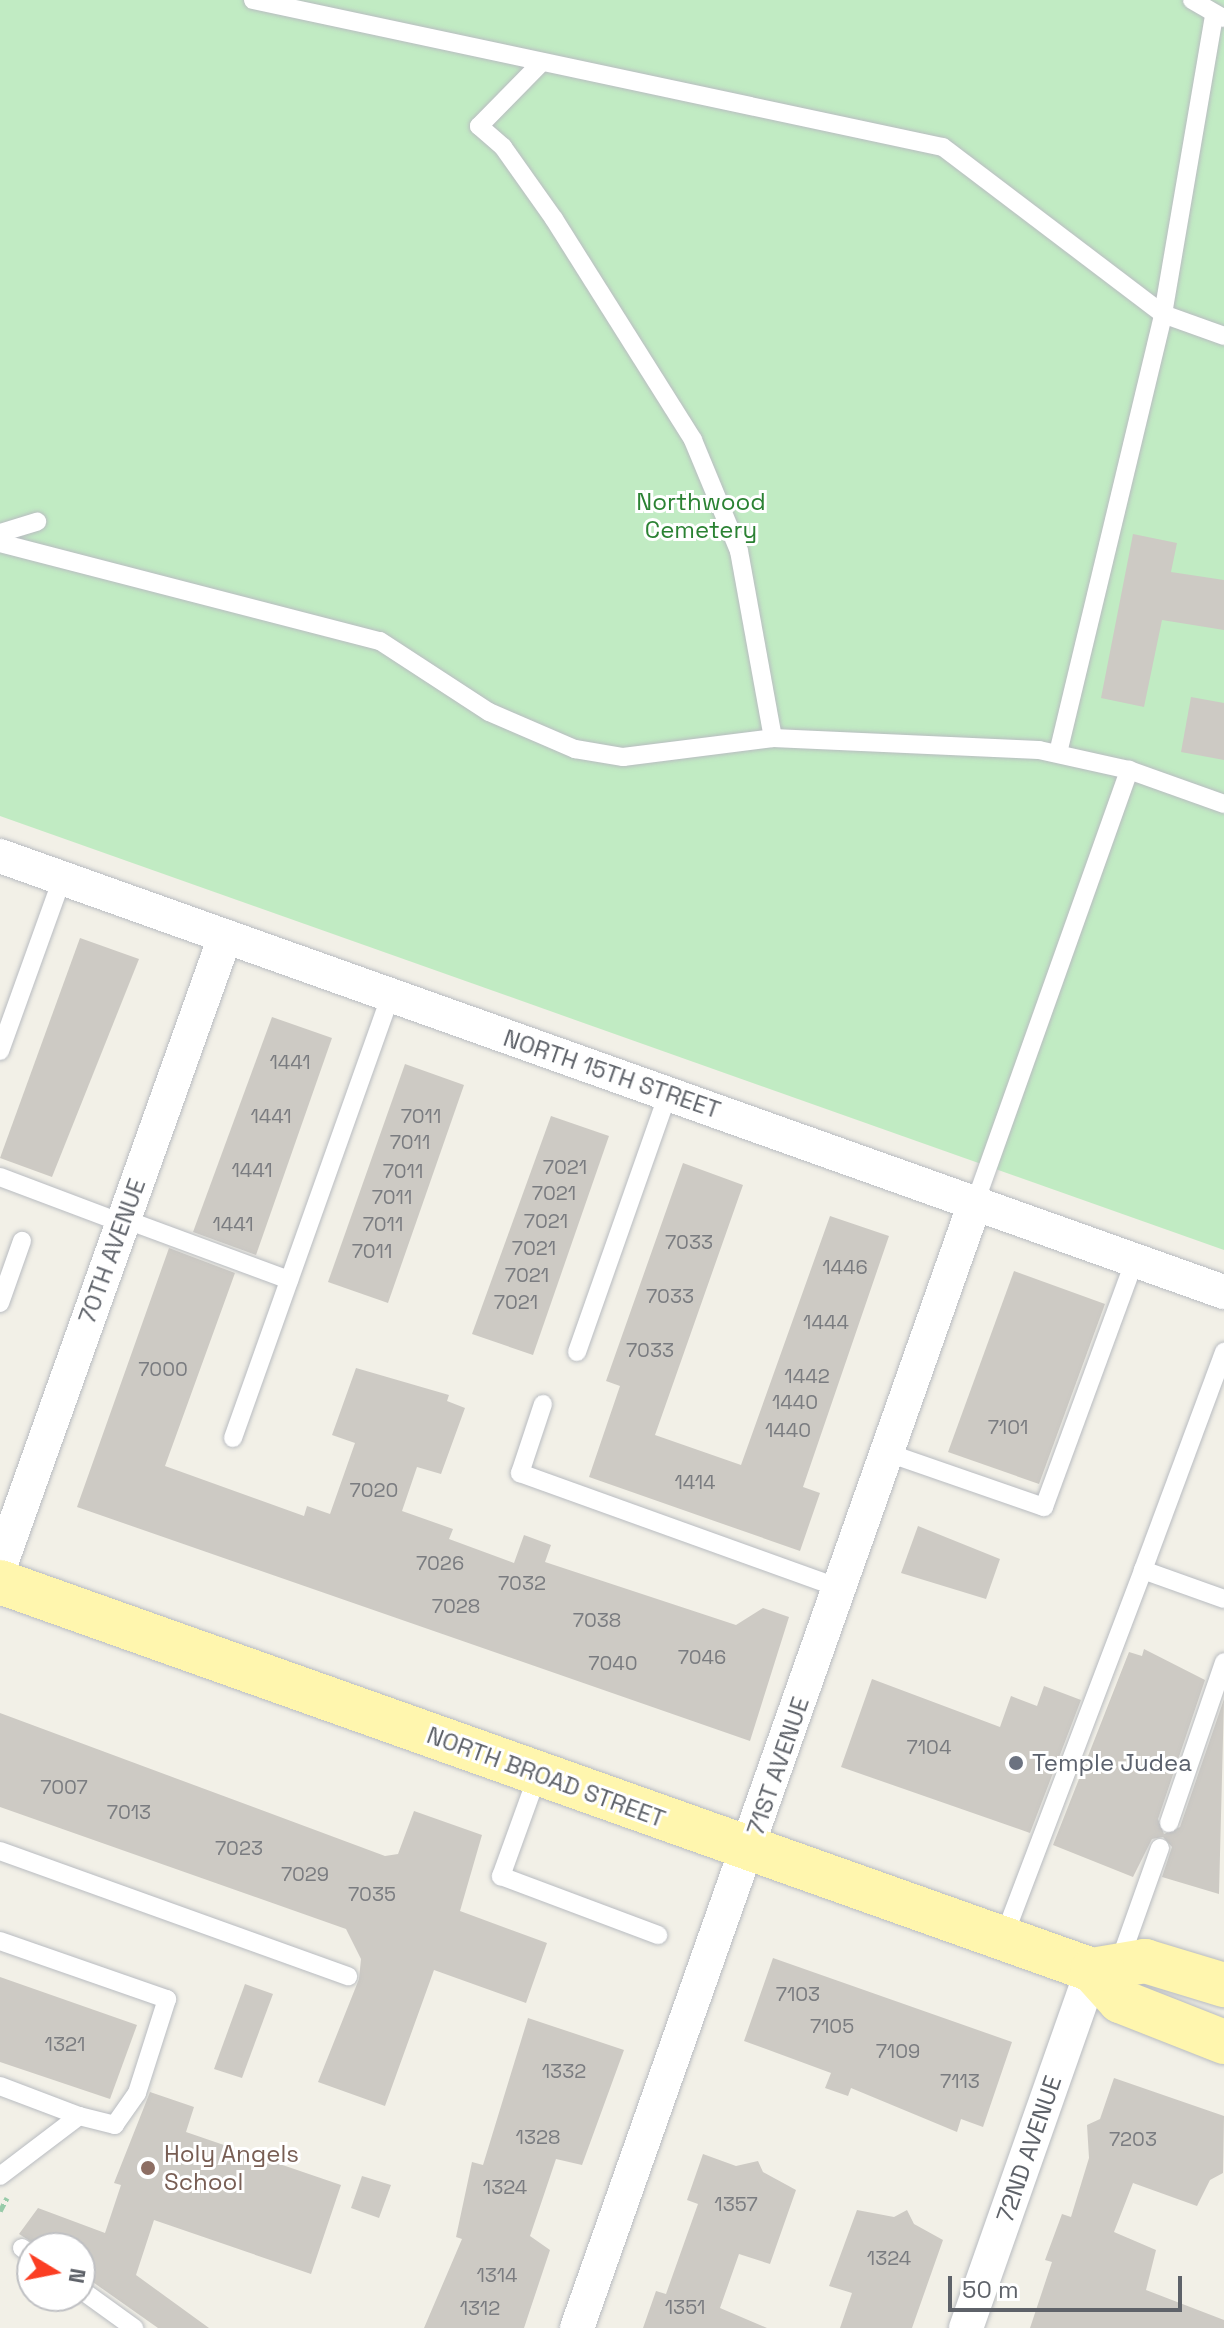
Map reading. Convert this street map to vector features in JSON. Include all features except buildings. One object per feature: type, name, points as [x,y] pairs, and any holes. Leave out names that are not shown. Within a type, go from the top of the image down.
[{"type":"main road","name":"NORTH BROAD STREET","points":[[0,1582],[1003,1939],[1105,1967],[1145,1961],[1224,1985]]},
{"type":"main road","name":"NORTH BROAD STREET","points":[[1105,1967],[1120,2001],[1224,2042]]},
{"type":"street","name":"NORTH 15TH STREET","points":[[0,856],[1224,1292]]},
{"type":"street","name":"70TH AVENUE","points":[[0,1566],[225,937]]},
{"type":"street","name":"71ST AVENUE","points":[[577,2328],[975,1203]]},
{"type":"street","name":"72ND AVENUE","points":[[966,2328],[1105,1967]]},
{"type":"lane","points":[[253,0],[943,147],[1163,314],[1224,336]]},
{"type":"lane","points":[[1058,753],[1163,314],[1219,18],[1192,0]]},
{"type":"lane","points":[[542,62],[479,126],[503,147],[554,219],[693,440],[739,551],[773,738]]},
{"type":"lane","points":[[0,533],[37,522]]},
{"type":"lane","points":[[0,543],[380,641],[489,712],[575,749],[623,757],[773,738],[1058,753],[1129,770],[1224,804]]},
{"type":"lane","points":[[975,1203],[1129,770]]},
{"type":"lane","points":[[0,1051],[62,879]]},
{"type":"lane","points":[[233,1438],[390,996]]},
{"type":"lane","points":[[577,1352],[668,1093]]},
{"type":"lane","points":[[0,1177],[289,1280]]},
{"type":"lane","points":[[0,1303],[22,1241]]},
{"type":"lane","points":[[888,1453],[1044,1507],[1135,1260]]},
{"type":"lane","points":[[1003,1939],[1224,1352]]},
{"type":"lane","points":[[543,1404],[520,1473],[840,1588]]},
{"type":"lane","points":[[1143,1570],[1224,1599]]},
{"type":"lane","points":[[1169,1823],[1224,1662]]},
{"type":"lane","points":[[538,1774],[501,1876],[658,1935]]},
{"type":"lane","points":[[1105,1967],[1160,1848]]},
{"type":"lane","points":[[0,1851],[348,1976]]},
{"type":"lane","points":[[0,1941],[167,1999],[137,2093],[115,2125],[79,2116],[0,2086]]},
{"type":"lane","points":[[0,2176],[79,2116]]},
{"type":"lane","points":[[96,2301],[134,2328]]},
{"type":"green space","name":"Northwood Cemetery","points":[[0,0],[1224,0],[1224,1250],[0,816]]},
{"type":"place","name":"Temple Judea","points":[[1016,1763]]},
{"type":"place","name":"Holy Angels School","points":[[148,2168]]}]
